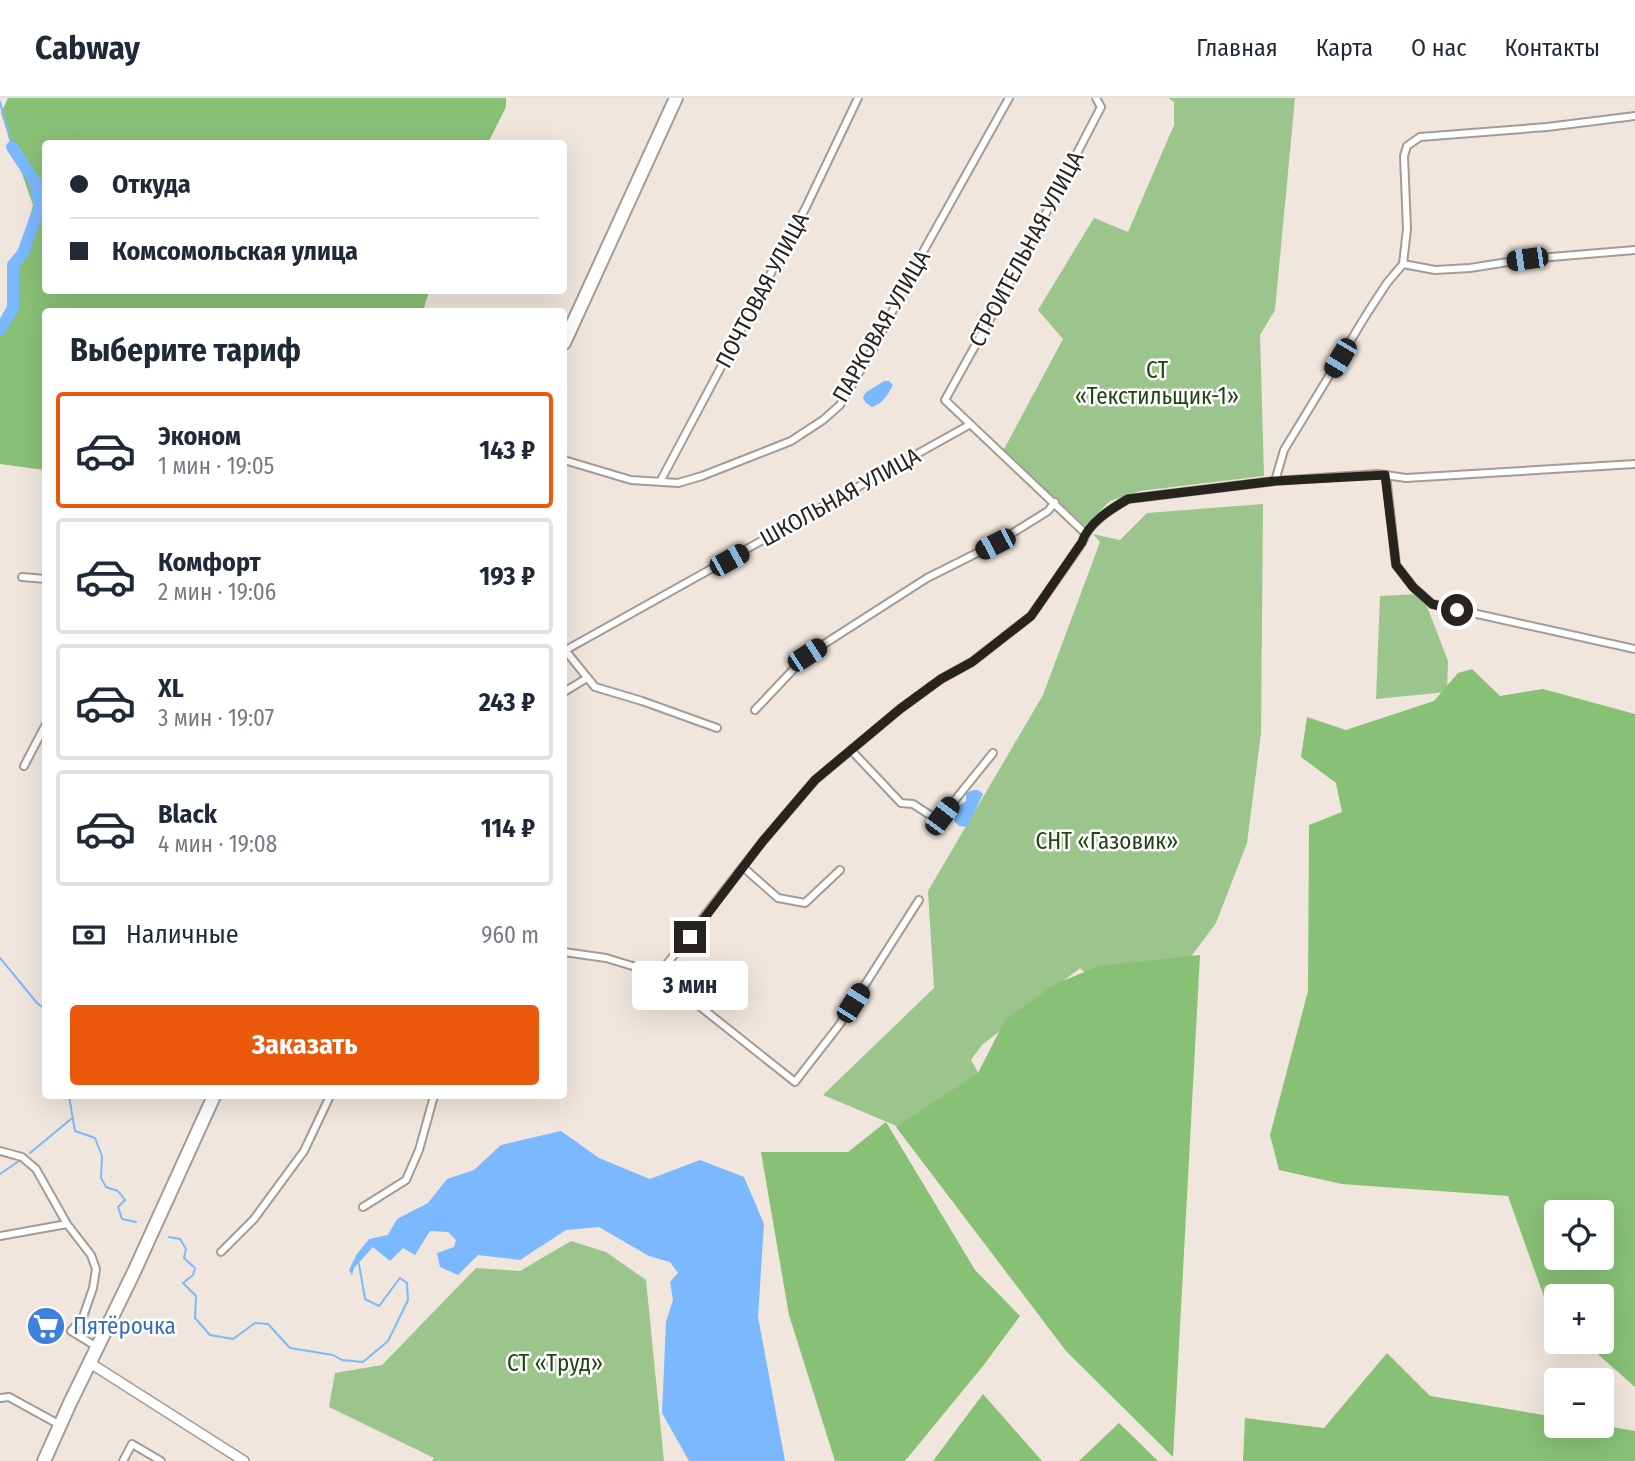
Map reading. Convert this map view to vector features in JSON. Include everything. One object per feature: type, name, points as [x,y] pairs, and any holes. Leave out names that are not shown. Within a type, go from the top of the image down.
[{"type":"highway","points":[[567,336],[676,98]]},
{"type":"highway","points":[[44,1461],[213,1099]]},
{"type":"main road","points":[[90,1363],[244,1461]]},
{"type":"street","name":"ПОЧТОВАЯ УЛИЦА","points":[[661,480],[800,218],[858,98]]},
{"type":"street","name":"ПАРКОВАЯ УЛИЦА","points":[[567,461],[631,480],[678,483],[791,441],[823,420],[840,405],[873,349],[924,250],[1009,98]]},
{"type":"street","name":"СТРОИТЕЛЬНАЯ УЛИЦА","points":[[969,425],[945,400],[1006,290],[1101,107],[1096,98]]},
{"type":"street","points":[[1275,481],[1284,450],[1368,312],[1403,264],[1408,229],[1404,156],[1407,146],[1414,139],[1548,128],[1635,116]]},
{"type":"street","points":[[1403,264],[1435,270],[1471,268],[1527,259],[1635,250]]},
{"type":"street","points":[[969,425],[1055,502],[1085,533]]},
{"type":"street","name":"ШКОЛЬНАЯ УЛИЦА","points":[[567,649],[969,425]]},
{"type":"street","points":[[659,974],[763,841],[815,780],[900,709],[941,679],[972,662],[1031,616],[1082,542],[1085,533],[1110,509],[1128,499],[1275,481],[1385,475],[1406,478],[1635,464]]},
{"type":"street","points":[[1385,475],[1396,565],[1413,587],[1432,604],[1635,649]]},
{"type":"street","points":[[755,710],[807,655],[926,578],[995,544],[1048,511],[1055,502]]},
{"type":"street","points":[[22,577],[42,579]]},
{"type":"street","points":[[567,655],[595,687],[717,728]]},
{"type":"street","points":[[567,690],[587,678]]},
{"type":"street","points":[[24,766],[42,732]]},
{"type":"street","points":[[851,750],[901,803],[913,804],[933,817],[942,816],[993,753]]},
{"type":"street","points":[[744,868],[778,898],[806,903],[841,870]]},
{"type":"street","points":[[567,952],[606,958],[659,974],[795,1082],[840,1024],[919,900]]},
{"type":"street","points":[[221,1252],[254,1219],[304,1151],[329,1099]]},
{"type":"street","points":[[362,1207],[406,1180],[419,1150],[434,1099]]},
{"type":"street","points":[[0,1151],[22,1157],[36,1169],[67,1224],[90,1255],[96,1269],[93,1288],[83,1317],[71,1331],[97,1347]]},
{"type":"street","points":[[0,1236],[67,1224]]},
{"type":"street","points":[[0,1398],[9,1396],[60,1426]]},
{"type":"street","points":[[122,1461],[132,1444],[162,1461]]},
{"type":"green space","points":[[8,98],[506,98],[506,107],[490,140],[42,140],[42,294],[428,294],[424,308],[42,308],[42,470],[0,464],[0,336],[33,205],[1,113]]},
{"type":"green space","name":"СТ «Текстильщик-1»","points":[[1168,98],[1295,98],[1275,310],[1260,335],[1264,476],[1140,491],[1110,501],[1085,526],[1003,451],[1063,339],[1038,310],[1094,218],[1128,232],[1174,125],[1174,102]]},
{"type":"green space","name":"СНТ «Газовик»","points":[[1263,504],[1261,734],[1247,843],[1216,923],[1187,962],[1095,982],[1080,968],[982,1045],[971,1060],[980,1076],[899,1127],[823,1095],[934,988],[928,891],[1043,695],[1100,542],[1093,534],[1120,540],[1147,513]]},
{"type":"green space","points":[[1419,594],[1428,609],[1448,661],[1447,692],[1376,699],[1380,596]]},
{"type":"green space","points":[[1472,669],[1500,696],[1543,689],[1635,714],[1635,1387],[1598,1354],[1614,1354],[1614,1284],[1544,1284],[1544,1297],[1508,1196],[1342,1184],[1279,1170],[1270,1135],[1308,991],[1309,825],[1342,812],[1336,783],[1301,757],[1307,717],[1346,730],[1434,701],[1458,673]]},
{"type":"green space","points":[[1200,955],[1173,1457],[1066,1351],[896,1127],[978,1073],[1005,1020],[1053,985],[1099,966]]},
{"type":"green space","points":[[886,1122],[975,1270],[1020,1316],[905,1461],[835,1461],[789,1315],[761,1152],[848,1152]]},
{"type":"green space","name":"СТ «Труд»","points":[[571,1241],[606,1252],[646,1280],[664,1461],[432,1461],[434,1458],[329,1407],[335,1373],[382,1365],[476,1268],[520,1271]]},
{"type":"green space","points":[[1387,1353],[1430,1396],[1544,1415],[1544,1438],[1614,1438],[1614,1427],[1635,1431],[1635,1461],[1243,1461],[1245,1418],[1324,1428]]},
{"type":"green space","points":[[983,1394],[1042,1461],[933,1461]]},
{"type":"green space","points":[[1119,1423],[1158,1461],[1079,1461]]},
{"type":"water","points":[[884,381],[893,385],[884,399],[872,407],[863,398],[865,393]]},
{"type":"water","points":[[973,790],[983,794],[967,827],[959,826],[954,821],[952,810],[966,801],[966,793]]},
{"type":"water","points":[[561,1131],[599,1158],[650,1179],[700,1160],[744,1177],[764,1224],[758,1317],[785,1461],[689,1461],[662,1413],[666,1322],[673,1300],[670,1282],[678,1273],[670,1262],[649,1256],[599,1227],[566,1230],[520,1260],[478,1255],[458,1275],[440,1267],[437,1253],[454,1247],[456,1240],[448,1232],[430,1231],[415,1255],[403,1248],[390,1261],[373,1247],[354,1268],[352,1275],[349,1270],[369,1239],[388,1235],[397,1219],[428,1203],[447,1179],[474,1170],[501,1145]]},
{"type":"waterway","points":[[0,102],[12,147]]},
{"type":"waterway","points":[[0,330],[13,308],[13,265],[23,253],[40,206],[35,182],[12,147]]},
{"type":"waterway","points":[[0,958],[42,1007]]},
{"type":"waterway","points":[[70,1099],[75,1131],[95,1138],[102,1156],[101,1178],[106,1187],[118,1191],[125,1200],[118,1207],[122,1219],[136,1222]]},
{"type":"waterway","points":[[30,1153],[71,1119]]},
{"type":"waterway","points":[[0,1174],[19,1161]]},
{"type":"waterway","points":[[169,1237],[180,1239],[186,1249],[184,1258],[195,1268],[193,1275],[183,1283],[196,1296],[195,1318],[210,1335],[233,1339],[255,1323],[268,1324],[290,1348],[363,1362],[388,1341],[408,1300],[407,1283],[400,1278],[379,1306],[365,1299],[359,1264]]},
{"type":"place","name":"Пятёрочка","points":[[46,1326]]},
{"type":"route","points":[[690,937],[763,841],[815,780],[900,709],[941,679],[972,662],[1031,616],[1082,542],[1085,533],[1110,509],[1128,499],[1275,481],[1385,475],[1396,565],[1413,587],[1432,604],[1457,610]]}]
